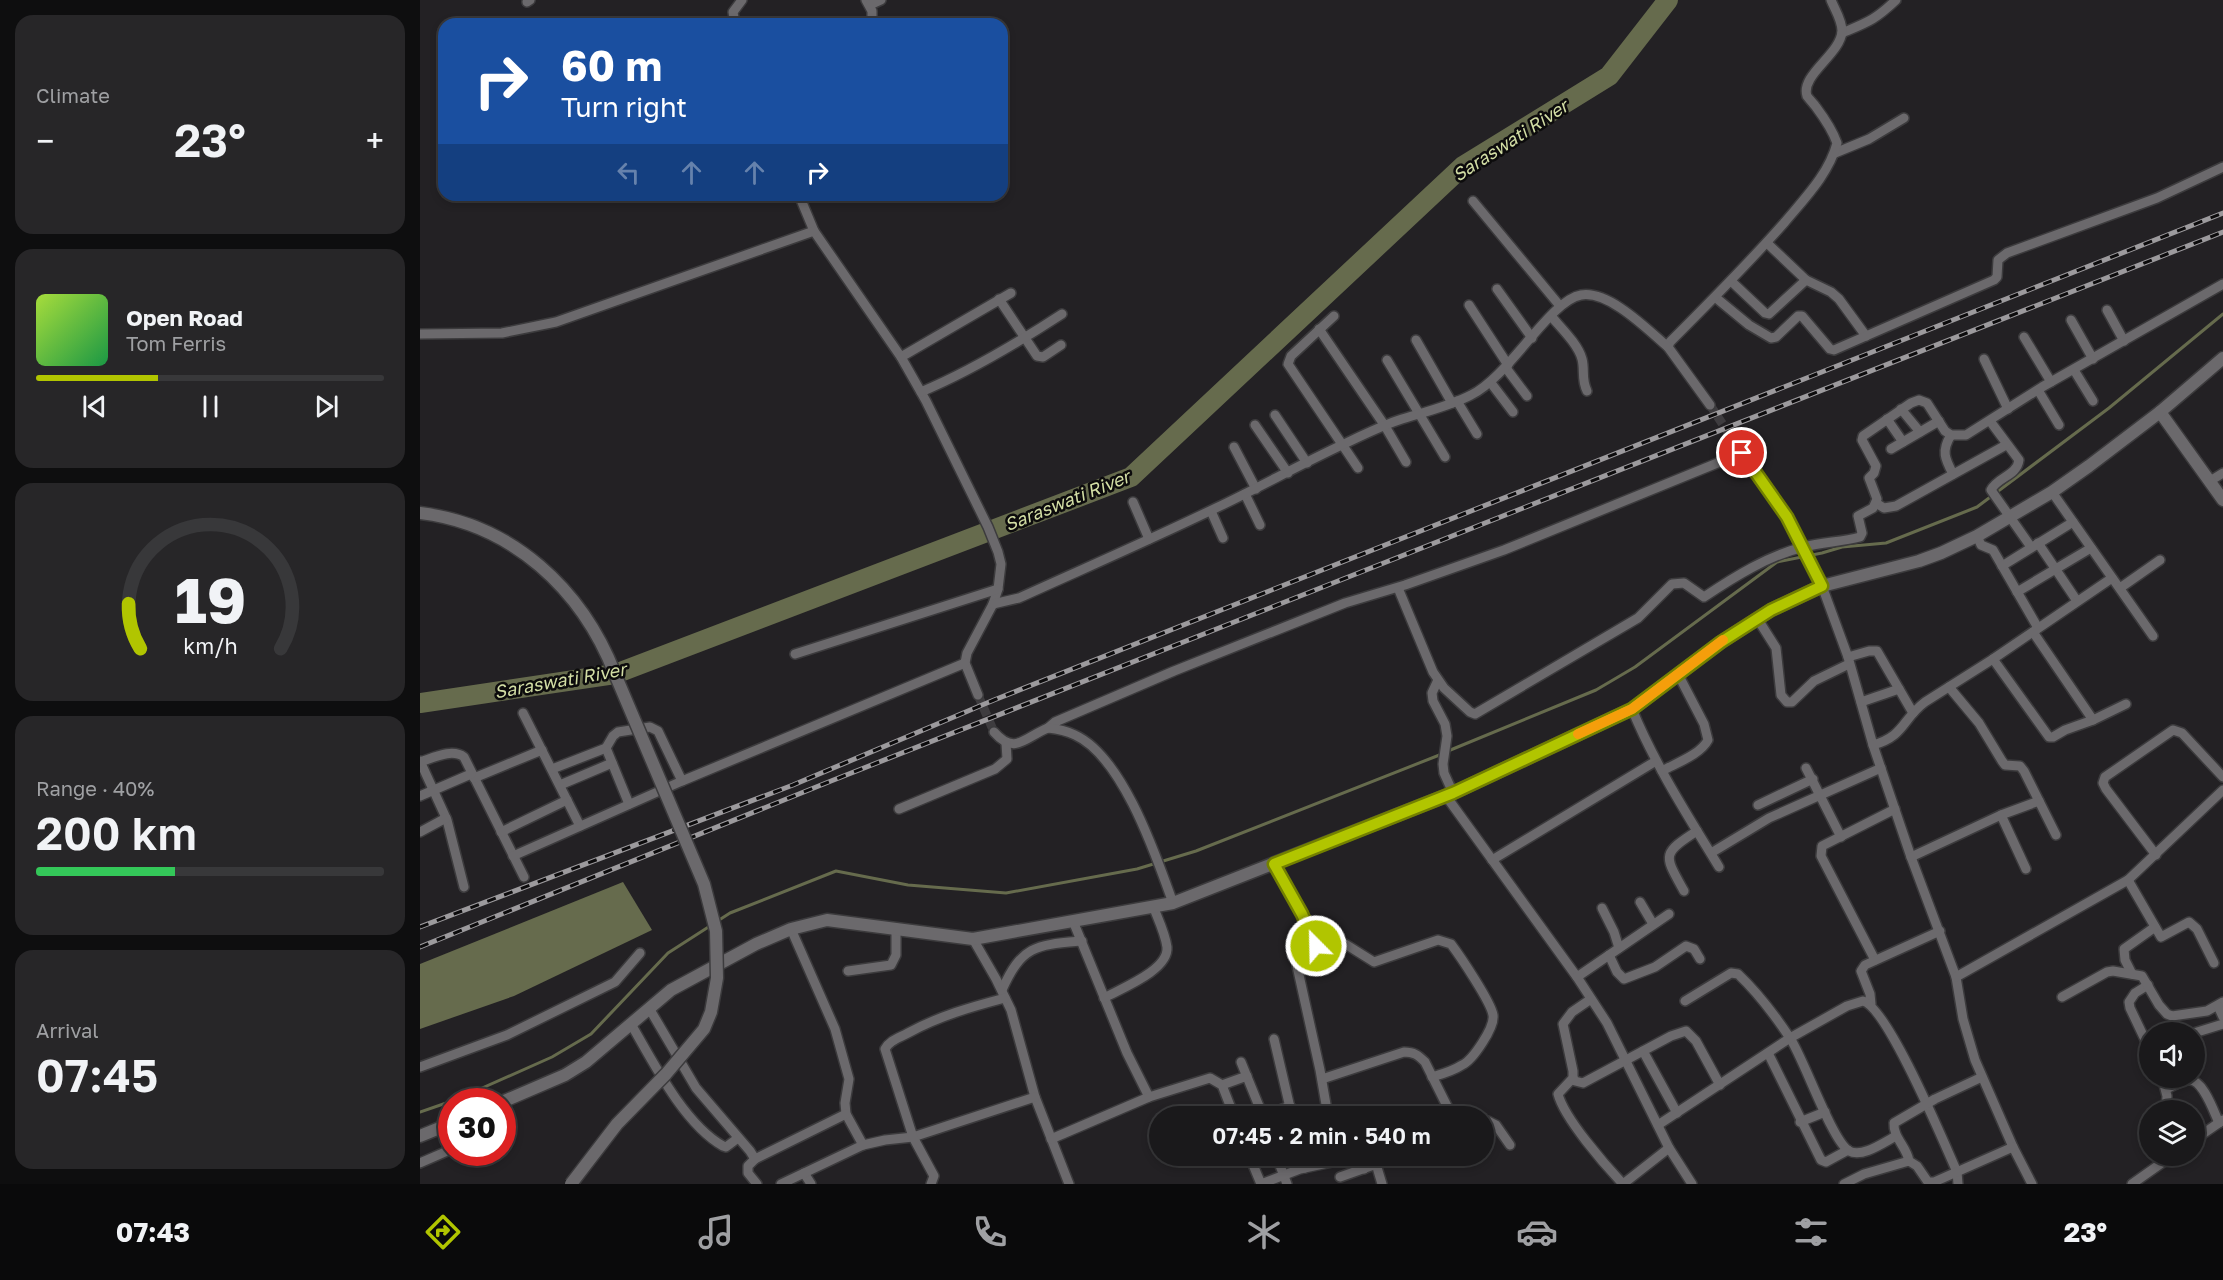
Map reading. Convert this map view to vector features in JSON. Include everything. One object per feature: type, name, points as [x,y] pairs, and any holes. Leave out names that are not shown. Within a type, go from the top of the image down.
[{"type":"street","points":[[734,18],[733,12],[742,0]]},
{"type":"street","points":[[873,18],[868,3],[881,0]]},
{"type":"street","points":[[1668,347],[1670,342],[1767,243],[1828,167],[1837,143],[1832,128],[1807,95],[1807,86],[1817,69],[1836,49],[1842,33],[1840,20],[1831,0]]},
{"type":"street","points":[[1842,33],[1875,19],[1896,0]]},
{"type":"street","points":[[1834,153],[1869,139],[1904,118]]},
{"type":"street","points":[[1715,297],[1749,325],[1771,338],[1776,337],[1798,316],[1802,316],[1815,328],[1830,349],[1834,350],[1994,280],[1997,277],[1998,260],[2007,253],[2157,198],[2223,167]]},
{"type":"street","points":[[802,201],[814,231],[901,357],[921,392],[988,527],[998,552],[1001,564],[998,589],[967,653],[965,663],[978,695]]},
{"type":"street","points":[[1473,201],[1560,306]]},
{"type":"street","points":[[420,334],[502,333],[556,322],[814,231]]},
{"type":"street","points":[[1767,243],[1806,280],[1831,292],[1839,299],[1866,336]]},
{"type":"street","points":[[1731,280],[1765,313],[1769,314],[1806,280]]},
{"type":"street","points":[[2006,445],[1896,506],[1884,508],[1876,503],[1869,478],[1876,466],[1862,440],[1866,434],[1901,409],[1911,403],[1924,401],[1932,408],[1945,431],[1951,435],[1966,435],[2050,382],[2223,284]]},
{"type":"street","points":[[1497,289],[1532,338]]},
{"type":"street","points":[[901,357],[1011,293]]},
{"type":"street","points":[[993,603],[1019,598],[1211,511],[1342,445],[1385,426],[1455,402],[1484,388],[1507,366],[1560,306],[1579,295],[1592,295],[1605,299],[1668,347],[1710,405]]},
{"type":"street","points":[[999,300],[1039,358],[1061,345]]},
{"type":"street","points":[[1469,305],[1527,396]]},
{"type":"street","points":[[2107,310],[2124,341]]},
{"type":"street","points":[[921,392],[992,358],[1062,314]]},
{"type":"street","points":[[1334,316],[1291,356],[1288,364],[1358,468]]},
{"type":"street","points":[[1551,316],[1580,354],[1583,366],[1582,383],[1587,391]]},
{"type":"street","points":[[2071,320],[2094,358]]},
{"type":"street","points":[[1320,329],[1385,426],[1406,462]]},
{"type":"street","points":[[2024,337],[2050,382]]},
{"type":"street","points":[[1416,340],[1477,434]]},
{"type":"street","points":[[1984,358],[2008,410]]},
{"type":"street","points":[[516,1096],[566,1076],[586,1062],[671,990],[756,944],[791,928],[827,920],[973,939],[1173,903],[1450,795],[1632,709],[1757,618],[1822,586],[1919,561],[1977,536],[2052,492],[2160,412],[2223,358]]},
{"type":"street","points":[[1387,360],[1445,457]]},
{"type":"street","points":[[2074,370],[2093,401]]},
{"type":"street","points":[[1491,382],[1513,412]]},
{"type":"street","points":[[2038,390],[2059,425]]},
{"type":"street","points":[[1901,409],[1920,432]]},
{"type":"street","points":[[2160,412],[2223,500]]},
{"type":"street","points":[[1275,415],[1307,463]]},
{"type":"street","points":[[1887,419],[1903,442]]},
{"type":"street","points":[[1891,449],[1939,421]]},
{"type":"street","points":[[1990,421],[2019,460],[2019,465],[2015,470],[1993,486],[1993,494],[2008,517],[2056,569],[2077,601]]},
{"type":"street","points":[[1255,425],[1288,474]]},
{"type":"street","points":[[1951,435],[1944,451],[1944,457],[1953,474]]},
{"type":"street","points":[[1731,437],[1787,517],[1822,586],[1911,857],[1956,977],[1963,1019],[1982,1077],[2031,1184]]},
{"type":"street","points":[[1234,447],[1256,489]]},
{"type":"street","points":[[994,732],[1006,743],[1018,744],[1055,722],[1174,671],[1345,603],[1398,588],[1504,550],[1742,453]]},
{"type":"street","points":[[2210,481],[2223,473]]},
{"type":"street","points":[[2052,492],[2153,636]]},
{"type":"street","points":[[1245,494],[1260,525]]},
{"type":"street","points":[[1133,502],[1149,539]]},
{"type":"street","points":[[1398,588],[1438,680],[1470,712],[1475,714],[1638,618],[1672,584],[1684,583],[1704,597],[1780,555],[1805,554],[1860,537],[1862,532],[1857,516],[1873,508],[1876,503]]},
{"type":"street","points":[[1211,511],[1223,538]]},
{"type":"street","points":[[420,513],[438,515],[467,524],[515,547],[537,561],[558,582],[580,610],[604,645],[704,884],[716,931],[717,978],[711,1012],[704,1029],[666,1074],[617,1124],[572,1184]]},
{"type":"street","points":[[2002,566],[2073,522]]},
{"type":"street","points":[[1977,536],[1981,545],[1993,550],[2035,630],[2093,720]]},
{"type":"street","points":[[2017,592],[2091,548]]},
{"type":"street","points":[[2120,588],[2160,560]]},
{"type":"street","points":[[1874,745],[1890,741],[1925,702],[2112,578]]},
{"type":"street","points":[[795,654],[998,589]]},
{"type":"street","points":[[1757,618],[1776,648],[1781,695],[1787,702],[1792,702],[1814,681],[1848,660],[1869,651],[1877,651],[1913,713]]},
{"type":"street","points":[[1993,659],[2049,737],[2126,704]]},
{"type":"street","points":[[513,856],[682,781],[965,663]]},
{"type":"street","points":[[1662,771],[1705,745],[1708,740],[1704,724],[1678,674]]},
{"type":"street","points":[[1438,680],[1432,693],[1433,701],[1445,724],[1447,736],[1443,764],[1450,795],[1492,860],[1577,977],[1607,1023],[1670,1148],[1692,1184]]},
{"type":"street","points":[[1949,687],[1979,723],[2005,765],[2020,766],[2024,771],[2056,835]]},
{"type":"street","points":[[1861,702],[1899,689]]},
{"type":"street","points":[[1632,709],[1656,761],[1719,867]]},
{"type":"street","points":[[523,713],[580,826]]},
{"type":"street","points":[[552,769],[606,748],[618,732],[633,728],[654,728],[658,731],[682,781]]},
{"type":"street","points":[[1048,728],[1076,736],[1088,743],[1124,787],[1142,823],[1173,903]]},
{"type":"street","points":[[2156,855],[2106,789],[2103,783],[2105,777],[2173,730],[2182,733],[2223,777]]},
{"type":"street","points":[[899,809],[995,769],[1007,759],[1006,743]]},
{"type":"street","points":[[606,748],[629,804]]},
{"type":"street","points":[[420,796],[433,789],[542,750]]},
{"type":"street","points":[[464,887],[446,818],[420,761],[451,753],[464,757],[524,877]]},
{"type":"street","points":[[1492,860],[1656,761]]},
{"type":"street","points":[[560,785],[612,763]]},
{"type":"street","points":[[1806,768],[1821,794],[1840,837]]},
{"type":"street","points":[[1711,853],[1760,823],[1881,768]]},
{"type":"street","points":[[1758,805],[1813,779]]},
{"type":"street","points":[[1956,977],[2128,880],[2223,790]]},
{"type":"street","points":[[501,832],[567,800]]},
{"type":"street","points":[[1911,857],[2001,815],[2039,801]]},
{"type":"street","points":[[1875,960],[1821,856],[1822,846],[1895,809]]},
{"type":"street","points":[[2001,815],[2026,869]]},
{"type":"street","points":[[420,832],[446,818]]},
{"type":"street","points":[[1684,891],[1673,871],[1668,858],[1669,853],[1679,842],[1697,831]]},
{"type":"street","points":[[1274,864],[1302,914],[1316,946]]},
{"type":"street","points":[[2128,880],[2159,935],[2164,937],[2186,923],[2192,924],[2197,928],[2214,963]]},
{"type":"street","points":[[1640,902],[1653,924]]},
{"type":"street","points":[[1104,998],[1162,964],[1167,946],[1153,906]]},
{"type":"street","points":[[1602,908],[1619,948]]},
{"type":"street","points":[[1577,977],[1669,914]]},
{"type":"street","points":[[1073,921],[1104,998],[1149,1097]]},
{"type":"street","points":[[2132,974],[2125,960],[2124,949],[2155,927]]},
{"type":"street","points":[[791,928],[828,1012],[843,1056],[849,1078],[845,1103],[846,1114],[862,1145]]},
{"type":"street","points":[[848,971],[891,965],[896,955],[896,930]]},
{"type":"street","points":[[1940,932],[1864,965],[1861,971],[1870,994],[1871,1004],[1894,1040],[1927,1103],[1958,1172],[1958,1184]]},
{"type":"street","points":[[973,939],[1011,1010],[1035,1097],[1069,1184]]},
{"type":"street","points":[[931,1184],[934,1176],[913,1137],[885,1048],[886,1045],[944,1016],[1003,994],[1015,964],[1034,948],[1051,943],[1082,940]]},
{"type":"street","points":[[1326,1106],[1297,966],[1302,959],[1311,954],[1316,946],[1342,942],[1374,962],[1438,940],[1451,944],[1489,1006],[1493,1019],[1489,1030],[1470,1059],[1463,1065],[1432,1077]]},
{"type":"street","points":[[1609,955],[1617,972],[1624,979],[1655,967],[1686,946],[1694,949],[1700,959]]},
{"type":"street","points":[[420,1067],[507,1035],[601,990],[620,978],[640,952]]},
{"type":"street","points":[[2062,997],[2107,972],[2113,971],[2142,976],[2163,1011],[2172,1016],[2207,1011],[2220,1004],[2223,1017]]},
{"type":"street","points":[[1685,1001],[1734,972],[1742,978],[1790,1038],[1825,1112],[1848,1150],[1856,1153],[1867,1151],[1896,1136]]},
{"type":"street","points":[[2139,1027],[2129,1002],[2135,993],[2148,985]]},
{"type":"street","points":[[1591,999],[1572,1012],[1563,1024],[1575,1081],[1583,1083],[1671,1036],[1686,1031],[1696,1041],[1720,1085]]},
{"type":"street","points":[[1658,1125],[1790,1038],[1856,1002],[1863,1000],[1871,1004]]},
{"type":"street","points":[[649,1008],[696,1088],[755,1159]]},
{"type":"street","points":[[631,1024],[670,1090],[697,1124],[723,1146],[726,1147],[738,1138]]},
{"type":"street","points":[[2205,1030],[2223,1024]]},
{"type":"street","points":[[1274,1039],[1290,1106]]},
{"type":"street","points":[[1643,1051],[1677,1113]]},
{"type":"street","points":[[1322,1079],[1404,1052],[1418,1055],[1425,1062],[1447,1106]]},
{"type":"street","points":[[1768,1053],[1800,1122],[1823,1162],[1848,1150]]},
{"type":"street","points":[[1241,1062],[1259,1106]]},
{"type":"street","points":[[1222,1085],[1247,1076]]},
{"type":"street","points":[[1982,1077],[1927,1103],[1894,1124],[1896,1136],[1906,1149],[1910,1161],[1917,1166],[1928,1182],[1934,1182],[2013,1147]]},
{"type":"street","points":[[1052,1139],[1149,1097],[1210,1078],[1222,1085],[1230,1106]]},
{"type":"street","points":[[1573,1078],[1558,1094],[1560,1100],[1593,1149],[1623,1184],[1670,1148]]},
{"type":"street","points":[[2166,1100],[2166,1089],[2187,1080],[2194,1081],[2203,1088],[2221,1121],[2205,1132]]},
{"type":"street","points":[[781,1184],[862,1145],[913,1137],[1035,1097]]},
{"type":"street","points":[[1800,1122],[1825,1112]]},
{"type":"street","points":[[757,1184],[748,1173],[748,1166],[755,1159],[846,1114]]},
{"type":"street","points":[[1494,1125],[1510,1145]]},
{"type":"street","points":[[420,1136],[438,1129]]},
{"type":"street","points":[[420,1163],[438,1155]]},
{"type":"street","points":[[1844,1184],[1864,1174],[1910,1161]]},
{"type":"street","points":[[1254,1166],[1261,1184],[1285,1180],[1311,1166]]},
{"type":"street","points":[[1338,1166],[1341,1181],[1371,1166]]},
{"type":"street","points":[[1377,1166],[1382,1184]]},
{"type":"street","points":[[2132,1184],[2157,1166]]},
{"type":"street","points":[[804,1173],[811,1184]]},
{"type":"shaded area","points":[[623,882],[652,930],[514,996],[420,1029],[420,964]]},
{"type":"waterway","name":"Saraswati River","points":[[420,703],[615,674],[1131,477],[1463,166],[1609,76],[1668,0]]},
{"type":"waterway","points":[[1448,751],[1596,690],[1635,667],[1777,562],[1842,547],[1886,543],[1977,507],[2109,408],[2223,314]]},
{"type":"waterway","points":[[716,922],[730,913],[836,871],[908,885],[1006,893],[1137,869],[1196,851],[1442,754]]},
{"type":"waterway","points":[[482,1088],[552,1057],[591,1034],[668,953],[710,926]]},
{"type":"waterway","points":[[420,1112],[438,1106]]},
{"type":"tunnel","points":[[1710,405],[1731,437]]},
{"type":"tunnel","points":[[978,695],[994,732]]},
{"type":"railway","points":[[420,927],[793,785],[994,700],[2223,213]]},
{"type":"railway","points":[[420,947],[831,781],[2223,232]]},
{"type":"slow traffic","points":[[1578,734],[1632,709],[1723,640]]},
{"type":"route","points":[[1316,946],[1302,914],[1274,864],[1453,793],[1632,709],[1721,642],[1771,610],[1822,586],[1787,517],[1742,453]]}]
